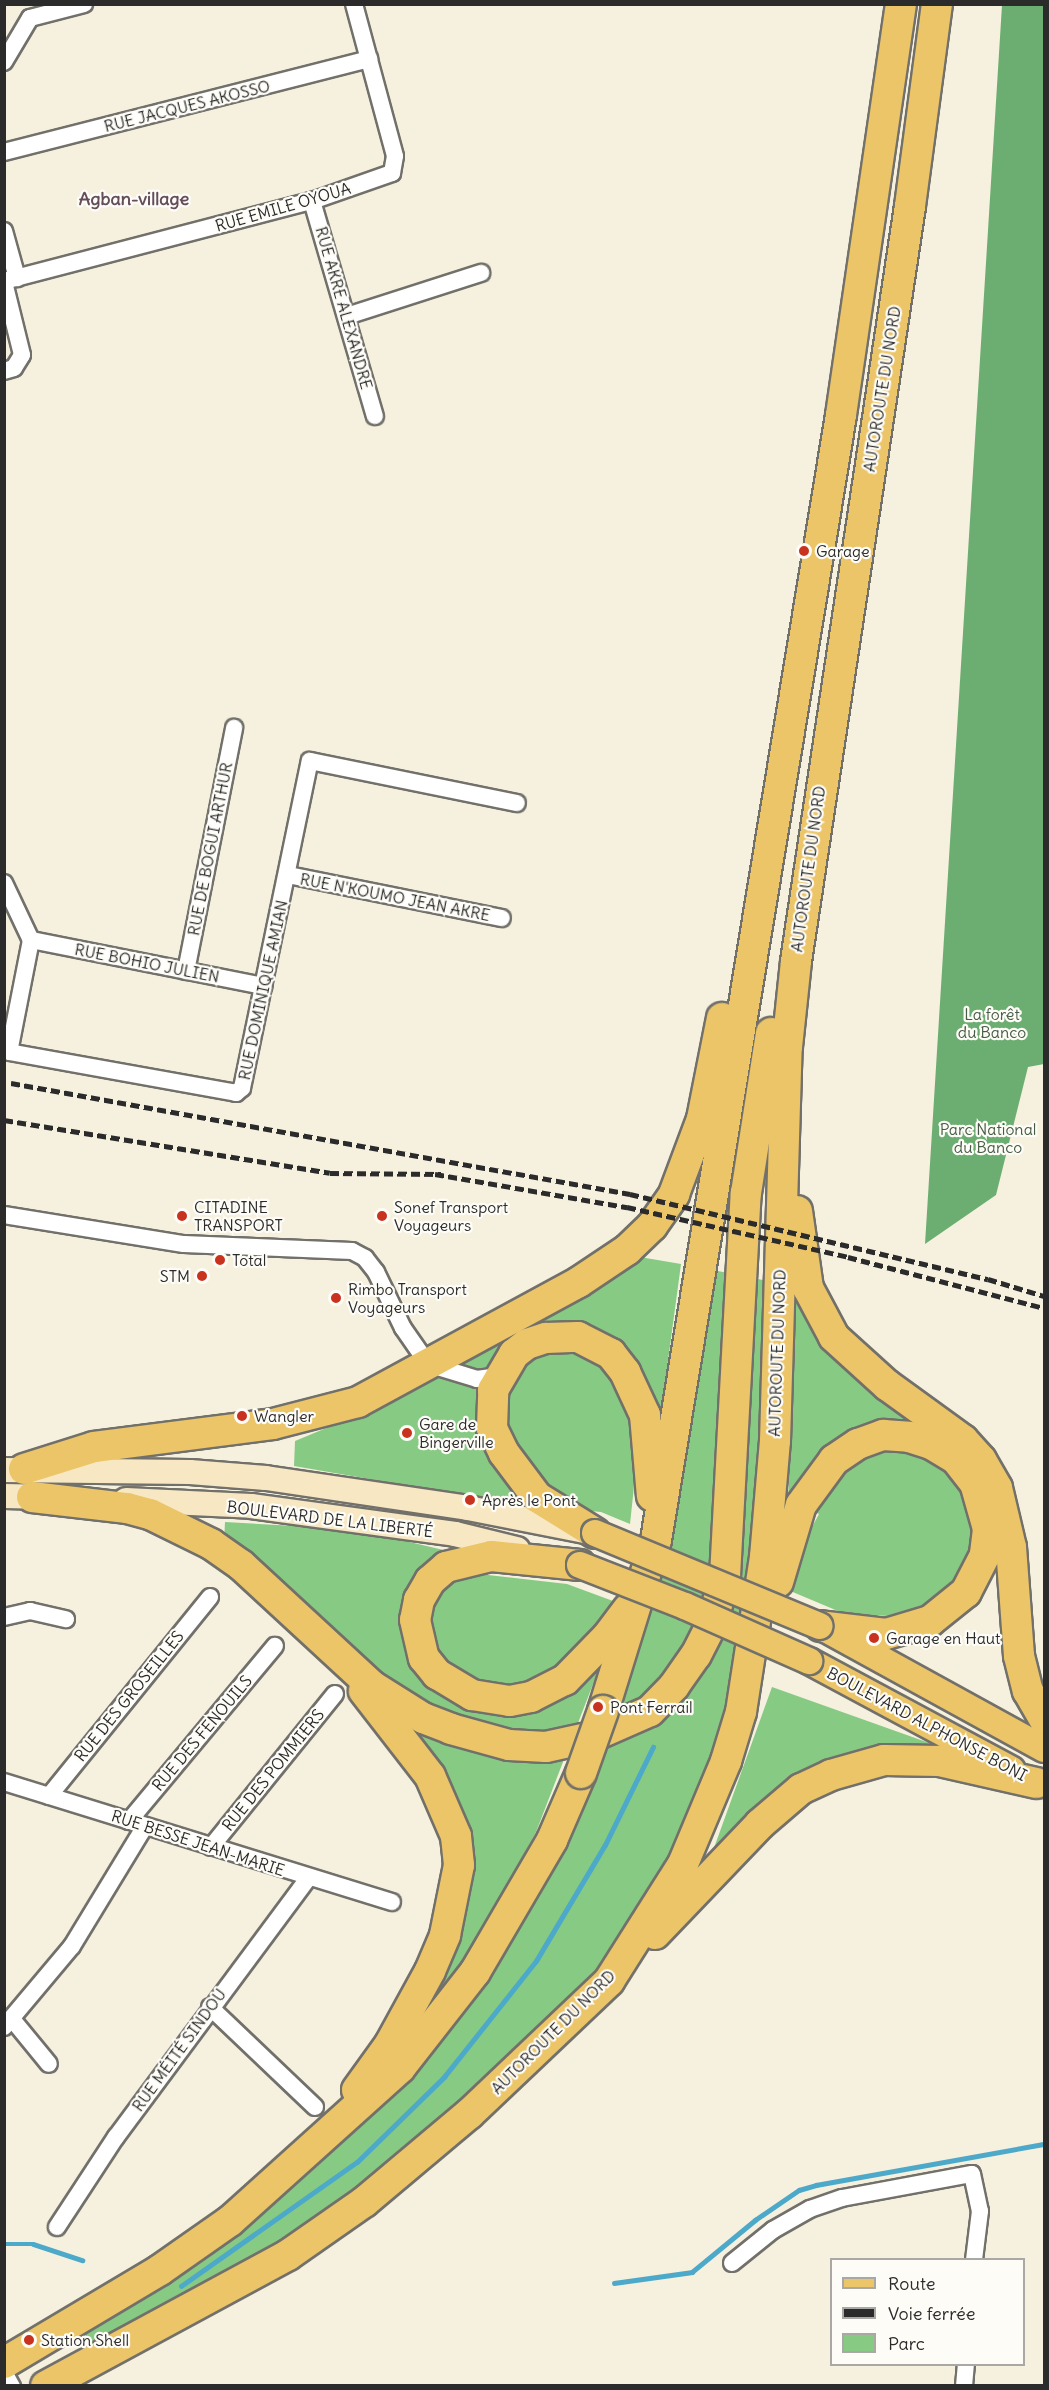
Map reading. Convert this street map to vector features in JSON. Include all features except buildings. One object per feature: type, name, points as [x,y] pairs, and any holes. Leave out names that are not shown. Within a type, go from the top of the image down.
[{"type":"highway","points":[[4,2365],[160,2270],[230,2221],[400,2068],[475,1972],[552,1840],[581,1773],[644,1587],[656,1540],[842,404],[901,4]]},
{"type":"highway","name":"AUTOROUTE DU NORD","points":[[46,2385],[288,2255],[364,2202],[430,2150],[609,1981],[683,1864],[709,1806],[741,1712],[765,1557],[775,1441],[783,1138],[796,961],[825,753],[905,242],[937,4]]},
{"type":"highway","points":[[16,1483],[150,1514],[211,1544],[241,1565],[372,1686],[423,1718],[486,1741],[546,1747],[591,1737],[650,1711],[675,1686],[712,1623],[725,1576],[733,1487],[746,1193],[783,960],[825,753]]},
{"type":"highway","points":[[16,1483],[94,1447],[273,1424],[325,1412],[380,1392],[579,1282],[627,1250],[652,1226],[674,1194],[702,1119],[742,912],[772,831]]},
{"type":"highway","points":[[783,1138],[795,1168],[805,1272],[823,1320],[856,1360],[963,1440],[981,1460],[997,1488],[1011,1547],[1019,1656],[1028,1691],[1044,1719]]},
{"type":"highway","points":[[595,1533],[537,1497],[504,1453],[492,1428],[490,1406],[499,1376],[514,1354],[527,1344],[546,1338],[578,1336],[611,1354],[625,1372],[645,1415],[656,1540]]},
{"type":"highway","points":[[741,1712],[760,1669],[790,1535],[801,1505],[819,1477],[858,1444],[883,1436],[931,1444],[956,1459],[975,1483],[988,1529],[986,1556],[966,1592],[930,1621],[886,1634],[820,1626]]},
{"type":"highway","points":[[580,1565],[491,1556],[446,1567],[430,1581],[419,1600],[415,1620],[424,1658],[437,1674],[472,1695],[510,1701],[531,1697],[565,1680],[584,1662],[644,1587]]},
{"type":"highway","points":[[316,2144],[412,2008],[445,1935],[459,1865],[456,1836],[430,1776],[343,1661]]},
{"type":"highway","points":[[609,1981],[760,1824],[801,1789],[831,1775],[884,1760],[921,1760],[1041,1785]]},
{"type":"main road","points":[[16,1483],[190,1472],[266,1478],[468,1508],[595,1533]]},
{"type":"main road","name":"BOULEVARD DE LA LIBERTÉ","points":[[16,1483],[251,1506],[455,1534],[580,1565]]},
{"type":"main road","name":"BOULEVARD ALPHONSE BONI","points":[[595,1533],[698,1572],[820,1626],[1044,1749]]},
{"type":"main road","name":"BOULEVARD ALPHONSE BONI","points":[[580,1565],[685,1606],[809,1661],[1041,1785]]},
{"type":"street","points":[[4,62],[34,11],[84,4]]},
{"type":"street","name":"RUE EMILE OYOUA","points":[[9,280],[312,201],[392,173],[395,156],[354,4]]},
{"type":"street","name":"RUE JACQUES AKOSSO","points":[[4,152],[369,59]]},
{"type":"street","name":"RUE AKRE ALEXANDRE","points":[[312,201],[375,416]]},
{"type":"street","points":[[4,231],[9,280],[22,355],[14,368],[4,371]]},
{"type":"street","points":[[347,316],[481,273]]},
{"type":"street","name":"RUE DE BOGUI ARTHUR","points":[[186,970],[234,728]]},
{"type":"street","name":"RUE DOMINIQUE AMIAN","points":[[31,940],[7,1051],[236,1093],[242,1088],[310,761],[517,803]]},
{"type":"street","name":"RUE N'KOUMO JEAN AKRE","points":[[288,875],[502,918]]},
{"type":"street","points":[[4,883],[31,940]]},
{"type":"street","name":"RUE BOHIO JULIEN","points":[[31,940],[264,986]]},
{"type":"street","points":[[4,1215],[183,1244],[352,1251],[365,1258],[376,1272],[403,1328],[428,1364],[477,1379],[499,1376]]},
{"type":"street","name":"RUE DES GROSEILLES","points":[[49,1796],[210,1597]]},
{"type":"street","points":[[4,1617],[30,1611],[66,1619]]},
{"type":"street","name":"RUE DES FENOUILS","points":[[8,2023],[72,1946],[137,1824],[276,1646]]},
{"type":"street","name":"RUE DES POMMIERS","points":[[211,1847],[335,1694]]},
{"type":"street","name":"RUE BESSE JEAN-MARIE","points":[[6,1784],[392,1902]]},
{"type":"street","name":"RUE MÉITÉ SINDOU","points":[[57,2227],[210,2007],[308,1878]]},
{"type":"street","points":[[210,2007],[315,2107]]},
{"type":"street","points":[[8,2023],[49,2064]]},
{"type":"street","points":[[732,2263],[773,2230],[810,2209],[842,2198],[972,2174],[980,2211],[974,2258]]},
{"type":"street","points":[[4,2365],[14,2385]]},
{"type":"street","points":[[964,2385],[966,2366]]},
{"type":"green space","name":"La forêt du Banco","points":[[1002,5],[1044,5],[1044,1064],[1028,1067],[996,1195],[925,1244]]},
{"type":"green space","points":[[634,1256],[681,1264],[658,1435],[638,1449],[630,1524],[601,1512],[514,1504],[294,1466],[295,1441],[382,1405]]},
{"type":"green space","points":[[713,1270],[768,1281],[768,1441],[735,1690],[677,1859],[609,1960],[507,2066],[355,2194],[273,2246],[91,2347],[84,2332],[171,2283],[372,2113],[564,1847]]},
{"type":"green space","points":[[795,1288],[930,1427],[975,1507],[968,1575],[912,1617],[845,1614],[788,1590],[804,1542],[819,1514],[788,1502]]},
{"type":"green space","points":[[225,1522],[329,1528],[401,1540],[469,1556],[488,1575],[567,1584],[613,1601],[600,1625],[610,1640],[536,1832],[464,1963],[399,2048],[419,2013],[455,1800],[224,1542]]},
{"type":"green space","points":[[772,1687],[932,1744],[931,1749],[900,1749],[710,1859]]},
{"type":"waterway","points":[[181,2286],[357,2162],[444,2077],[536,1961],[605,1845],[653,1747]]},
{"type":"waterway","points":[[614,2283],[692,2272],[755,2220],[799,2190],[1044,2144]]},
{"type":"waterway","points":[[4,2244],[33,2244],[82,2260]]},
{"type":"railway","points":[[11,1083],[630,1194],[988,1279],[1044,1296]]},
{"type":"railway","points":[[4,1120],[330,1173],[441,1174]]},
{"type":"railway","points":[[435,1174],[627,1207],[848,1257],[1044,1308]]},
{"type":"place","name":"Garage","points":[[804,551]]},
{"type":"place","name":"CITADINE TRANSPORT","points":[[182,1216]]},
{"type":"place","name":"Sonef Transport Voyageurs","points":[[382,1216]]},
{"type":"place","name":"Total","points":[[220,1260]]},
{"type":"place","name":"STM","points":[[202,1276]]},
{"type":"place","name":"Rimbo Transport Voyageurs","points":[[336,1298]]},
{"type":"place","name":"Wangler","points":[[242,1416]]},
{"type":"place","name":"Gare de Bingerville","points":[[407,1433]]},
{"type":"place","name":"Après le Pont","points":[[470,1500]]},
{"type":"place","name":"Garage en Haut","points":[[874,1638]]},
{"type":"place","name":"Pont Ferrail","points":[[598,1707]]},
{"type":"place","name":"Station Shell","points":[[29,2340]]},
{"type":"district","name":"Agban-village","points":[[134,199]]},
{"type":"park label","name":"Parc National du Banco","points":[[988,1138]]}]
